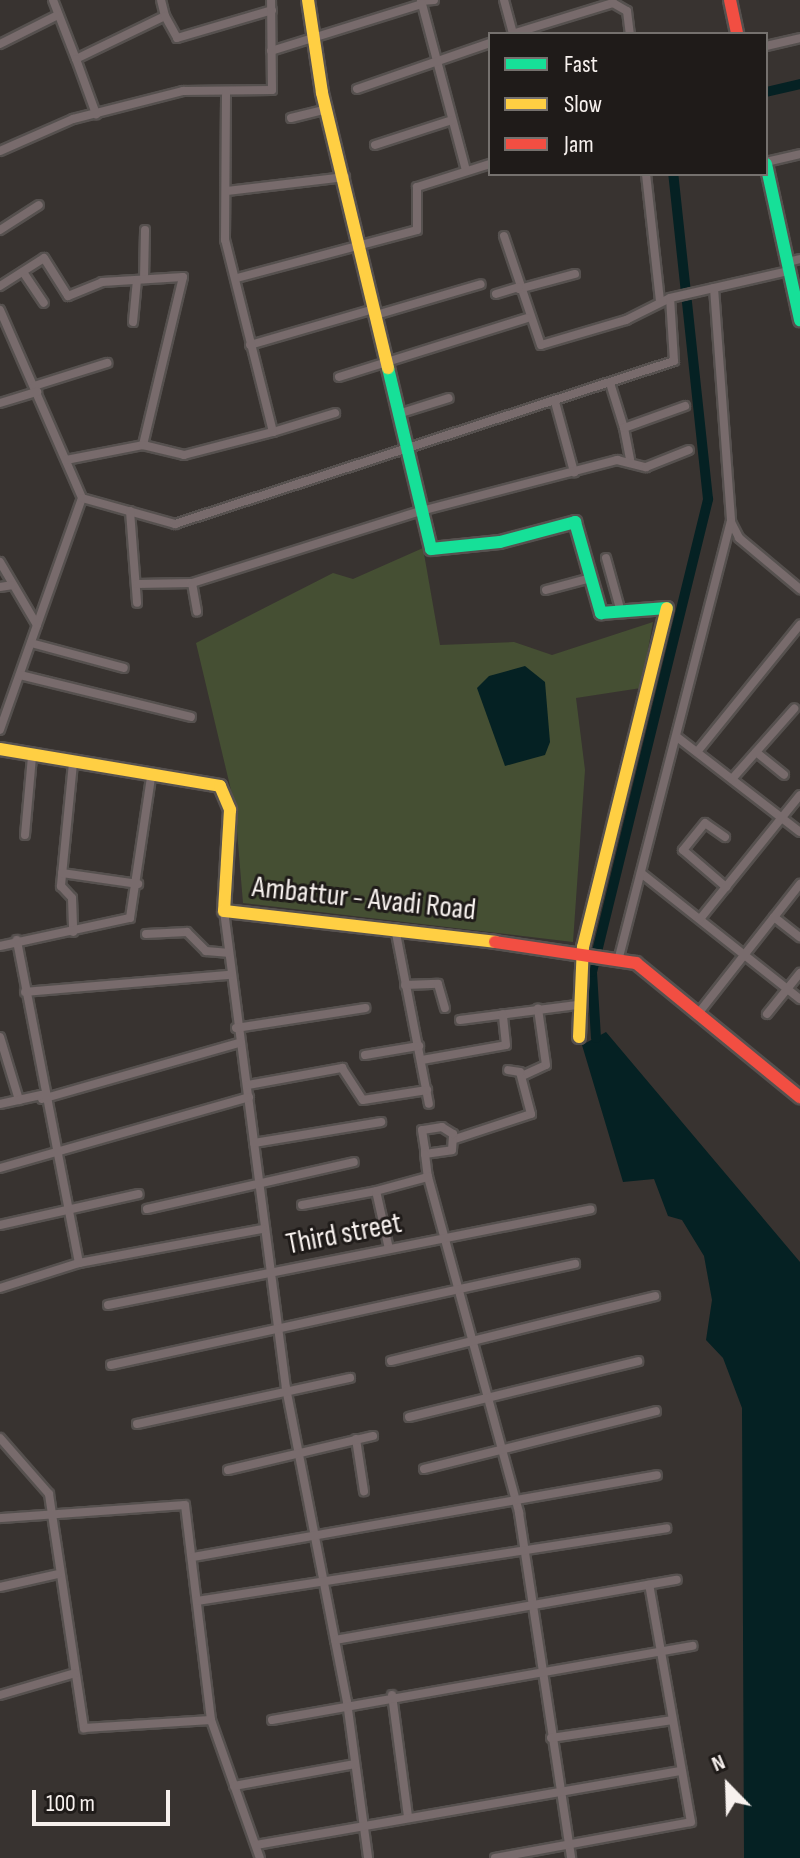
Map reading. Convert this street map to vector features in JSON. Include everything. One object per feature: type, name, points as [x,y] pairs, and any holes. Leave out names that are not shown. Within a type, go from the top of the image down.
[{"type":"street","points":[[53,0],[96,114]]},
{"type":"street","points":[[0,151],[96,114],[183,91],[272,90],[271,5],[177,38],[165,16],[161,0]]},
{"type":"street","points":[[308,0],[326,109],[362,242],[404,447],[431,549],[500,542],[575,522],[601,613],[667,607],[586,948],[577,1005],[579,1037]]},
{"type":"street","points":[[271,51],[434,0]]},
{"type":"street","points":[[504,0],[512,32]]},
{"type":"street","points":[[731,0],[737,32]]},
{"type":"street","points":[[421,2],[466,170]]},
{"type":"street","points":[[519,32],[613,3],[627,11],[630,32]]},
{"type":"street","points":[[0,44],[58,15]]},
{"type":"street","points":[[76,59],[165,16]]},
{"type":"street","points":[[768,46],[800,38]]},
{"type":"street","points":[[357,89],[437,64],[488,44]]},
{"type":"street","points":[[226,91],[225,240],[237,278],[250,345],[273,432]]},
{"type":"street","points":[[291,118],[326,109]]},
{"type":"street","points":[[375,145],[452,120]]},
{"type":"street","points":[[768,162],[800,154]]},
{"type":"street","points":[[237,278],[362,242],[417,230],[417,187],[488,164]]},
{"type":"street","points":[[768,171],[792,264],[800,320]]},
{"type":"street","points":[[646,176],[660,300]]},
{"type":"street","points":[[227,191],[345,177]]},
{"type":"street","points":[[0,230],[39,205]]},
{"type":"street","points":[[133,322],[145,230]]},
{"type":"street","points":[[504,236],[527,318],[541,345],[626,320],[660,300],[714,288],[792,264]]},
{"type":"street","points":[[0,286],[44,258],[68,296],[102,282],[183,277],[143,445]]},
{"type":"street","points":[[23,272],[44,303]]},
{"type":"street","points":[[496,294],[575,274]]},
{"type":"street","points":[[250,345],[481,284]]},
{"type":"street","points":[[613,955],[641,873],[731,522],[714,288]]},
{"type":"street","points":[[82,498],[175,524],[404,447],[555,402],[674,361],[674,297]]},
{"type":"street","points":[[0,310],[82,498],[0,730]]},
{"type":"street","points":[[339,377],[527,318]]},
{"type":"street","points":[[0,403],[107,363]]},
{"type":"street","points":[[610,383],[630,459],[641,468],[689,450]]},
{"type":"street","points":[[398,414],[449,398]]},
{"type":"street","points":[[555,402],[574,472]]},
{"type":"street","points":[[624,428],[685,406]]},
{"type":"street","points":[[66,460],[143,445],[184,455],[335,413]]},
{"type":"street","points":[[137,584],[192,583],[421,511],[630,459]]},
{"type":"street","points":[[130,511],[137,603]]},
{"type":"street","points":[[731,522],[739,538],[800,589]]},
{"type":"street","points":[[606,558],[621,612]]},
{"type":"street","points":[[0,562],[37,625]]},
{"type":"street","points":[[546,590],[591,578]]},
{"type":"street","points":[[192,583],[197,612]]},
{"type":"street","points":[[0,587],[13,585]]},
{"type":"street","points":[[697,752],[800,625]]},
{"type":"street","points":[[31,643],[124,668]]},
{"type":"street","points":[[20,675],[191,717]]},
{"type":"street","points":[[732,779],[794,709]]},
{"type":"street","points":[[677,737],[800,832]]},
{"type":"street","name":"Ambattur - Avadi Road","points":[[0,749],[151,778],[210,782],[227,795],[224,911],[586,948],[613,955],[800,1097]]},
{"type":"street","points":[[756,752],[784,775]]},
{"type":"street","points":[[25,835],[32,756]]},
{"type":"street","points":[[73,763],[62,873],[73,932]]},
{"type":"street","points":[[0,946],[130,918],[138,884],[151,778]]},
{"type":"street","points":[[700,919],[800,795]]},
{"type":"street","points":[[725,837],[705,823],[683,850],[726,887]]},
{"type":"street","points":[[62,873],[138,884]]},
{"type":"street","points":[[641,873],[800,999]]},
{"type":"street","points":[[696,1016],[800,884]]},
{"type":"street","points":[[224,911],[229,975],[248,1085],[257,1182],[286,1388],[311,1535],[347,1702],[368,1858]]},
{"type":"street","points":[[774,917],[800,937]]},
{"type":"street","points":[[395,928],[429,1104]]},
{"type":"street","points":[[146,934],[187,932],[206,951],[227,953]]},
{"type":"street","points":[[17,940],[42,1097],[64,1209],[79,1263]]},
{"type":"street","points":[[767,1014],[800,973]]},
{"type":"street","points":[[25,992],[229,975]]},
{"type":"street","points":[[405,985],[438,984],[445,1008]]},
{"type":"street","points":[[460,1020],[577,1005]]},
{"type":"street","points":[[236,1028],[365,1008]]},
{"type":"street","points":[[508,1070],[522,1076],[546,1065],[538,1009]]},
{"type":"street","points":[[422,1060],[506,1045],[503,1014]]},
{"type":"street","points":[[0,1037],[19,1100]]},
{"type":"street","points":[[0,1104],[42,1097],[239,1043]]},
{"type":"street","points":[[365,1055],[419,1046]]},
{"type":"street","points":[[248,1085],[342,1068],[363,1100],[427,1090]]},
{"type":"street","points":[[455,1139],[531,1114],[522,1076]]},
{"type":"street","points":[[0,1168],[249,1097]]},
{"type":"street","points":[[254,1143],[381,1122]]},
{"type":"street","points":[[455,1139],[442,1127],[422,1130],[428,1177],[499,1449],[515,1499],[527,1607],[542,1672],[571,1858]]},
{"type":"street","points":[[425,1154],[452,1150],[455,1139]]},
{"type":"street","points":[[147,1209],[354,1162]]},
{"type":"street","points":[[302,1205],[428,1177]]},
{"type":"street","points":[[376,1191],[389,1249]]},
{"type":"street","points":[[0,1225],[139,1194]]},
{"type":"street","name":"Third street","points":[[108,1305],[591,1209]]},
{"type":"street","points":[[0,1288],[79,1263],[263,1229]]},
{"type":"street","points":[[111,1365],[280,1331],[459,1287],[575,1264]]},
{"type":"street","points":[[391,1361],[472,1338],[655,1296]]},
{"type":"street","points":[[409,1417],[638,1361]]},
{"type":"street","points":[[137,1424],[286,1388],[350,1378]]},
{"type":"street","points":[[424,1469],[656,1411]]},
{"type":"street","points":[[228,1470],[373,1436]]},
{"type":"street","points":[[0,1438],[49,1494],[58,1574],[84,1728],[211,1720]]},
{"type":"street","points":[[356,1439],[364,1491]]},
{"type":"street","points":[[193,1557],[657,1475]]},
{"type":"street","points":[[0,1518],[179,1500],[193,1557],[211,1720],[260,1858]]},
{"type":"street","points":[[197,1601],[666,1528]]},
{"type":"street","points":[[0,1587],[58,1574]]},
{"type":"street","points":[[335,1640],[677,1580]]},
{"type":"street","points":[[495,1858],[691,1822],[649,1585]]},
{"type":"street","points":[[272,1720],[347,1702],[693,1646]]},
{"type":"street","points":[[0,1695],[75,1673]]},
{"type":"street","points":[[392,1695],[408,1817]]},
{"type":"street","points":[[551,1738],[673,1720]]},
{"type":"street","points":[[234,1786],[355,1764]]},
{"type":"street","points":[[256,1845],[682,1771]]},
{"type":"green space","points":[[423,548],[440,645],[514,642],[552,655],[653,622],[641,688],[576,698],[585,770],[573,942],[243,903],[235,807],[196,643],[333,573],[353,579]]},
{"type":"water","points":[[525,666],[545,682],[550,742],[545,755],[505,766],[477,688],[489,676]]},
{"type":"water","points":[[606,1032],[800,1262],[800,1858],[744,1858],[742,1408],[723,1358],[706,1340],[712,1300],[704,1256],[682,1220],[668,1216],[654,1179],[623,1182],[582,1045]]},
{"type":"waterway","points":[[768,92],[800,84]]},
{"type":"waterway","points":[[596,1038],[592,972],[708,499],[673,176]]},
{"type":"traffic: fast","points":[[768,173],[800,320]]},
{"type":"traffic: fast","points":[[388,368],[431,549],[500,542],[575,522],[601,613],[667,608]]},
{"type":"traffic: slow","points":[[308,0],[322,93],[388,368]]},
{"type":"traffic: slow","points":[[579,1037],[583,947],[667,608]]},
{"type":"traffic: slow","points":[[0,749],[220,786],[230,810],[224,911],[495,942]]},
{"type":"traffic: jam","points":[[730,0],[737,32]]},
{"type":"traffic: jam","points":[[495,942],[636,963],[800,1097]]}]
